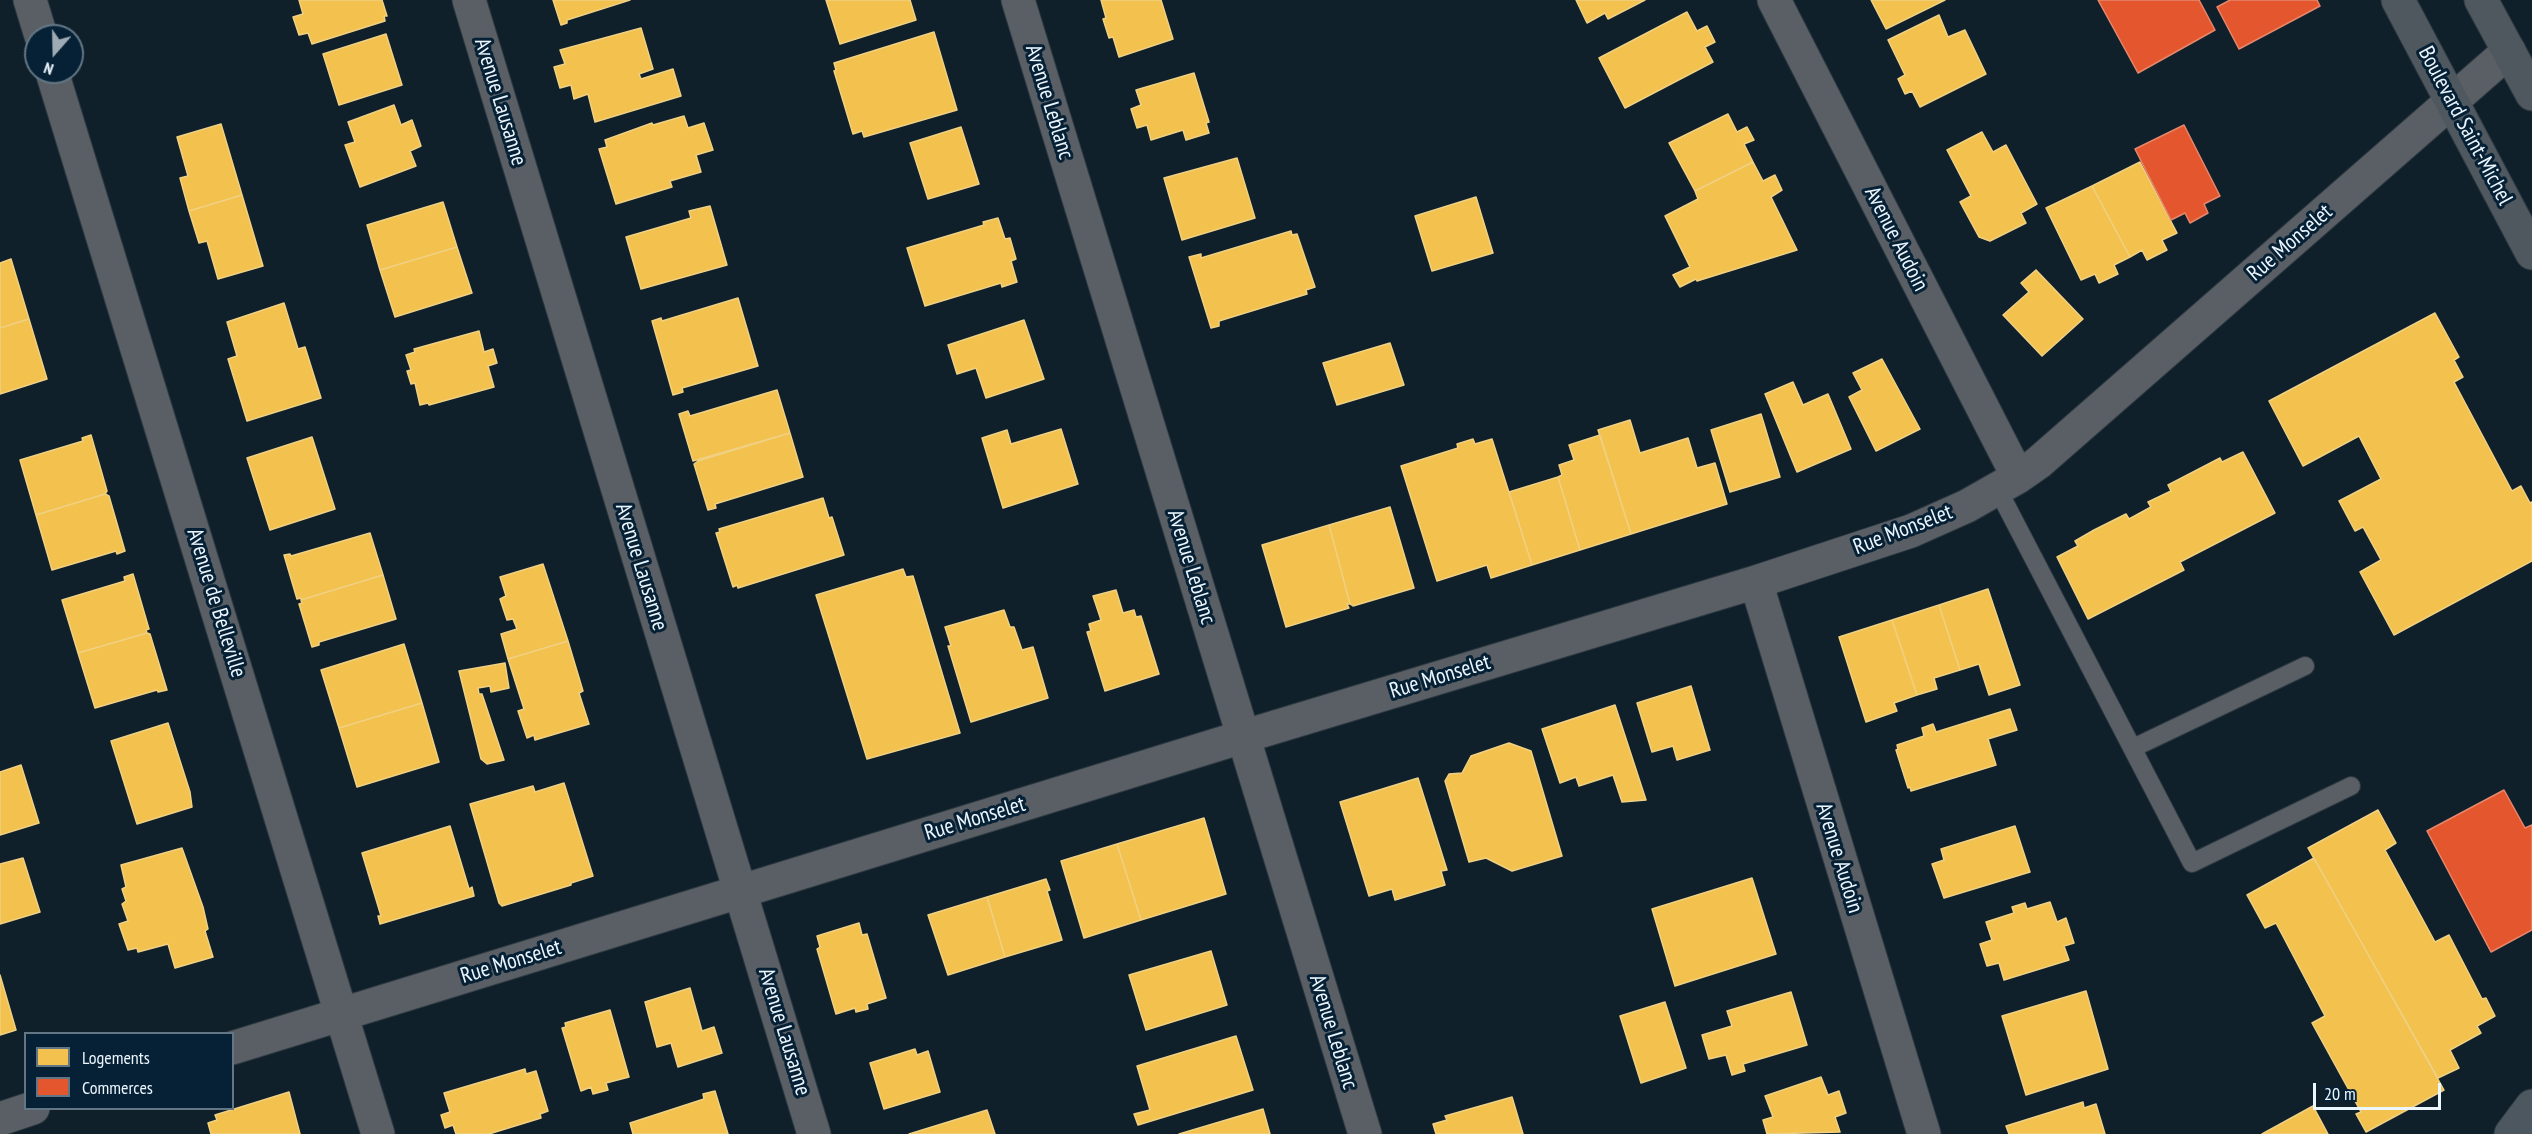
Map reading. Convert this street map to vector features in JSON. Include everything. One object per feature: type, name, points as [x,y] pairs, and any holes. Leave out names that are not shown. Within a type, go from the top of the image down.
[{"type":"main road","name":"Boulevard Saint-Michel","points":[[2398,0],[2532,253]]},
{"type":"main road","points":[[2481,0],[2532,94]]},
{"type":"main road","points":[[2511,1134],[2532,1106]]},
{"type":"street","points":[[30,0],[37,24]]},
{"type":"street","name":"Avenue Lausanne","points":[[469,0],[814,1134]]},
{"type":"street","name":"Avenue Leblanc","points":[[1018,0],[1365,1134]]},
{"type":"street","name":"Avenue Audoin","points":[[1774,0],[2007,483]]},
{"type":"street","name":"Rue Monselet","points":[[234,1047],[1242,737],[1756,582],[1911,531],[1967,506],[2007,483],[2062,443],[2509,51]]},
{"type":"street","name":"Avenue de Belleville","points":[[56,84],[378,1134]]},
{"type":"street","name":"Avenue Audoin","points":[[1756,582],[1924,1134]]},
{"type":"street","points":[[0,1119],[27,1110]]},
{"type":"lane","points":[[2007,483],[2133,748],[2192,863],[2350,786]]},
{"type":"lane","points":[[2133,748],[2304,666]]},
{"type":"building: Logements","points":[[299,0],[382,0],[387,16],[384,16],[385,21],[312,44],[308,33],[299,35],[293,17],[303,14]]},
{"type":"building: Logements","points":[[553,0],[630,0],[567,20],[567,23],[561,25]]},
{"type":"building: Logements","points":[[826,0],[910,0],[916,20],[840,44]]},
{"type":"building: Logements","points":[[1101,0],[1161,0],[1173,39],[1119,57],[1113,37],[1109,38],[1103,19],[1106,18]]},
{"type":"building: Logements","points":[[1576,0],[1645,0],[1608,19],[1605,13],[1587,23]]},
{"type":"building: Logements","points":[[1871,0],[1945,0],[1886,29]]},
{"type":"building: Logements","points":[[1687,12],[1697,31],[1707,26],[1715,42],[1705,47],[1713,62],[1625,108],[1599,58]]},
{"type":"building: Logements","points":[[1939,15],[1948,37],[1965,30],[1986,74],[1920,107],[1912,91],[1905,94],[1898,79],[1905,75],[1888,40]]},
{"type":"building: Logements","points":[[641,28],[653,69],[639,74],[641,79],[673,69],[681,96],[595,122],[588,94],[574,99],[571,85],[560,88],[554,67],[565,64],[560,50]]},
{"type":"building: Logements","points":[[934,32],[957,110],[864,137],[862,131],[853,134],[834,71],[836,70],[834,63]]},
{"type":"building: Logements","points":[[386,34],[402,85],[339,105],[323,54]]},
{"type":"building: Logements","points":[[1194,73],[1209,122],[1206,123],[1209,133],[1186,140],[1183,130],[1151,140],[1147,125],[1137,128],[1131,109],[1141,105],[1136,90]]},
{"type":"building: Logements","points":[[394,105],[401,125],[412,120],[421,146],[410,151],[416,166],[360,187],[345,145],[355,142],[348,122]]},
{"type":"building: Logements","points":[[1728,114],[1737,132],[1747,127],[1754,140],[1744,144],[1753,162],[1695,191],[1669,143]]},
{"type":"building: Logements","points":[[684,116],[688,128],[704,123],[713,150],[696,155],[701,172],[670,181],[672,187],[616,204],[599,149],[607,147],[605,140],[652,123],[653,125]]},
{"type":"building: Logements","points":[[221,124],[242,195],[189,211],[180,178],[188,176],[177,137]]},
{"type":"building: Logements","points":[[961,127],[979,184],[928,199],[910,143]]},
{"type":"building: Logements","points":[[1982,132],[1993,152],[2006,145],[2037,204],[2021,213],[2026,223],[1990,241],[1979,237],[1960,202],[1971,196],[1947,150]]},
{"type":"building: Logements","points":[[1237,158],[1255,218],[1182,240],[1164,178]]},
{"type":"building: Logements","points":[[1753,162],[1763,181],[1775,175],[1782,190],[1771,197],[1797,250],[1697,281],[1696,279],[1680,287],[1673,275],[1690,267],[1665,216],[1698,199],[1695,191]]},
{"type":"building: Logements","points":[[2140,162],[2177,233],[2162,240],[2167,250],[2147,260],[2142,250],[2130,257],[2092,186]]},
{"type":"building: Logements","points":[[2092,186],[2130,257],[2114,265],[2118,274],[2099,283],[2095,274],[2081,280],[2046,208]]},
{"type":"building: Logements","points":[[242,195],[263,266],[218,279],[207,241],[199,243],[189,211]]},
{"type":"building: Logements","points":[[1476,197],[1493,253],[1432,271],[1415,216]]},
{"type":"building: Logements","points":[[443,202],[457,247],[380,270],[367,225]]},
{"type":"building: Logements","points":[[710,206],[727,265],[641,289],[626,237],[691,218],[689,211]]},
{"type":"building: Logements","points":[[998,218],[1005,239],[1010,238],[1016,259],[1011,261],[1017,282],[1002,287],[1001,283],[925,306],[907,248],[984,225],[983,222]]},
{"type":"building: Logements","points":[[1291,231],[1292,235],[1297,234],[1315,287],[1306,290],[1307,294],[1219,321],[1219,326],[1211,328],[1189,257],[1201,254],[1201,258]]},
{"type":"building: Logements","points":[[457,247],[472,293],[395,317],[380,270]]},
{"type":"building: Logements","points":[[11,259],[29,319],[0,328],[0,263]]},
{"type":"building: Logements","points":[[2036,270],[2083,319],[2042,356],[2003,315],[2029,292],[2021,283]]},
{"type":"building: Logements","points":[[738,298],[758,366],[682,388],[683,392],[673,395],[652,321],[661,318],[662,321]]},
{"type":"building: Logements","points":[[284,303],[298,349],[305,347],[321,398],[247,421],[228,359],[237,356],[227,322]]},
{"type":"building: Logements","points":[[2435,313],[2459,357],[2454,360],[2463,377],[2454,382],[2512,491],[2521,486],[2530,503],[2532,502],[2532,561],[2394,635],[2360,572],[2381,560],[2363,527],[2355,531],[2339,501],[2381,479],[2359,436],[2303,466],[2269,401]]},
{"type":"building: Logements","points":[[29,319],[47,379],[0,394],[0,328]]},
{"type":"building: Logements","points":[[1024,320],[1044,379],[986,398],[976,368],[957,374],[948,345]]},
{"type":"building: Logements","points":[[479,331],[484,352],[493,349],[497,363],[488,366],[494,387],[429,405],[428,403],[420,405],[415,383],[411,384],[407,371],[411,370],[406,355],[415,352],[414,349]]},
{"type":"building: Logements","points":[[1390,343],[1404,385],[1337,405],[1323,363]]},
{"type":"building: Logements","points":[[1882,359],[1920,429],[1876,451],[1849,397],[1862,390],[1853,373]]},
{"type":"building: Logements","points":[[1793,382],[1803,405],[1828,394],[1851,449],[1797,472],[1765,394]]},
{"type":"building: Logements","points":[[777,390],[790,433],[693,461],[679,414],[688,411],[690,416]]},
{"type":"building: Logements","points":[[1761,414],[1780,477],[1730,492],[1711,430]]},
{"type":"building: Logements","points":[[1630,420],[1640,453],[1688,438],[1697,468],[1715,463],[1727,504],[1631,534],[1598,430]]},
{"type":"building: Logements","points":[[1061,429],[1078,484],[1003,508],[982,438],[1007,430],[1011,444]]},
{"type":"building: Logements","points":[[790,433],[803,477],[715,504],[716,508],[708,510],[694,464]]},
{"type":"building: Logements","points":[[91,435],[107,491],[105,494],[36,515],[20,460],[83,441],[82,438]]},
{"type":"building: Logements","points":[[1600,435],[1631,534],[1580,550],[1558,477],[1562,475],[1559,465],[1574,460],[1569,445]]},
{"type":"building: Logements","points":[[312,437],[335,509],[270,530],[247,458]]},
{"type":"building: Logements","points":[[1473,439],[1475,444],[1492,439],[1532,565],[1491,578],[1487,565],[1437,581],[1401,466],[1458,448],[1457,444]]},
{"type":"building: Logements","points":[[2243,452],[2275,513],[2180,562],[2184,570],[2088,619],[2057,557],[2078,546],[2075,541],[2094,530],[2126,514],[2129,519],[2151,507],[2148,502],[2171,491],[2168,485],[2220,458],[2222,462]]},
{"type":"building: Logements","points":[[1558,477],[1580,550],[1532,565],[1509,492]]},
{"type":"building: Logements","points":[[105,494],[109,496],[125,551],[117,554],[116,551],[52,570],[36,515]]},
{"type":"building: Logements","points":[[823,498],[829,518],[832,517],[844,555],[738,588],[737,585],[733,587],[716,533],[720,532],[719,529]]},
{"type":"building: Logements","points":[[1390,507],[1414,588],[1353,606],[1350,604],[1329,525]]},
{"type":"building: Logements","points":[[1329,525],[1350,604],[1347,604],[1349,608],[1286,627],[1262,545]]},
{"type":"building: Logements","points":[[370,533],[383,575],[301,600],[301,598],[297,599],[284,555],[290,554],[291,556]]},
{"type":"building: Logements","points":[[543,564],[568,641],[508,659],[501,634],[517,629],[513,619],[507,620],[500,599],[506,596],[500,577]]},
{"type":"building: Logements","points":[[903,569],[906,577],[913,576],[960,733],[867,759],[816,595]]},
{"type":"building: Logements","points":[[133,574],[149,629],[146,630],[147,633],[78,653],[62,600],[125,581],[124,577]]},
{"type":"building: Logements","points":[[383,575],[396,619],[319,642],[319,645],[312,647],[299,604],[302,603],[301,600]]},
{"type":"building: Logements","points":[[1988,589],[2020,685],[1989,695],[1979,664],[1960,670],[1939,605]]},
{"type":"building: Logements","points":[[1116,590],[1123,613],[1134,610],[1136,617],[1141,616],[1159,674],[1105,691],[1087,632],[1091,631],[1089,624],[1101,620],[1093,596]]},
{"type":"building: Logements","points":[[1939,605],[1960,670],[1934,678],[1937,689],[1917,695],[1892,620]]},
{"type":"building: Logements","points":[[1004,610],[1010,627],[1014,627],[1022,650],[1033,647],[1048,698],[971,722],[948,646],[951,646],[945,627]]},
{"type":"building: Logements","points":[[1892,620],[1917,695],[1894,703],[1897,711],[1866,722],[1839,637]]},
{"type":"building: Logements","points":[[150,634],[167,690],[158,692],[157,690],[95,708],[78,653]]},
{"type":"building: Logements","points":[[568,641],[583,691],[579,693],[589,724],[535,740],[534,735],[527,738],[518,711],[524,709],[508,659]]},
{"type":"building: Logements","points":[[404,644],[422,703],[339,728],[321,670]]},
{"type":"building: Logements","points":[[505,663],[509,688],[491,692],[490,686],[478,688],[504,760],[487,764],[481,759],[459,671]]},
{"type":"building: Logements","points":[[1691,686],[1710,750],[1677,760],[1673,746],[1652,752],[1637,703]]},
{"type":"building: Logements","points":[[422,703],[439,762],[357,787],[339,728]]},
{"type":"building: Logements","points":[[1615,705],[1646,800],[1622,802],[1613,775],[1579,786],[1576,777],[1560,783],[1542,729]]},
{"type":"building: Logements","points":[[2010,709],[2017,730],[1988,739],[1996,765],[1911,791],[1910,787],[1908,788],[1896,750],[1897,745],[1924,736],[1922,728],[1933,724],[1936,732]]},
{"type":"building: Logements","points":[[168,723],[190,792],[192,807],[137,824],[111,741]]},
{"type":"building: Logements","points":[[1509,743],[1531,751],[1562,856],[1512,871],[1486,858],[1469,862],[1445,781],[1449,774],[1462,773],[1471,756]]},
{"type":"building: Logements","points":[[21,765],[39,823],[0,835],[0,772]]},
{"type":"building: Logements","points":[[1418,778],[1447,870],[1441,871],[1445,885],[1395,900],[1392,889],[1369,896],[1340,802]]},
{"type":"building: Logements","points":[[564,783],[593,876],[502,906],[499,903],[470,804],[533,786],[535,792]]},
{"type":"building: Logements","points":[[2378,810],[2396,843],[2385,850],[2435,942],[2449,935],[2482,999],[2486,998],[2495,1016],[2477,1026],[2481,1033],[2450,1050],[2459,1068],[2438,1078],[2308,848]]},
{"type":"building: Logements","points":[[1204,818],[1226,894],[1141,920],[1117,844]]},
{"type":"building: Logements","points":[[450,826],[469,889],[472,887],[474,896],[380,924],[378,916],[381,916],[362,853]]},
{"type":"building: Logements","points":[[2015,826],[2030,872],[1944,898],[1932,864],[1944,860],[1941,849]]},
{"type":"building: Logements","points":[[1117,844],[1141,920],[1084,938],[1061,861]]},
{"type":"building: Logements","points":[[182,848],[203,907],[208,929],[205,931],[213,957],[175,968],[168,944],[138,952],[137,948],[128,950],[119,924],[128,921],[122,904],[126,901],[122,889],[126,887],[121,865]]},
{"type":"building: Logements","points":[[23,858],[40,912],[0,924],[0,864]]},
{"type":"building: Logements","points":[[2314,858],[2444,1090],[2366,1132],[2356,1114],[2361,1112],[2312,1023],[2325,1016],[2276,923],[2265,928],[2247,895]]},
{"type":"building: Logements","points":[[1752,878],[1776,954],[1675,986],[1652,909]]},
{"type":"building: Logements","points":[[1046,879],[1050,890],[1047,891],[1062,940],[1005,957],[987,897]]},
{"type":"building: Logements","points":[[987,897],[1005,957],[948,975],[928,915]]},
{"type":"building: Logements","points":[[2050,902],[2057,922],[2066,918],[2074,943],[2064,946],[2069,960],[2004,980],[1999,963],[1987,966],[1980,944],[1992,940],[1986,922],[2014,913],[2012,907],[2025,903],[2027,909]]},
{"type":"building: Logements","points":[[859,923],[862,935],[867,934],[886,998],[867,1004],[868,1009],[856,1012],[855,1008],[836,1014],[817,949],[820,947],[817,936]]},
{"type":"building: Logements","points":[[1211,951],[1227,1005],[1146,1030],[1129,975]]},
{"type":"building: Logements","points":[[0,975],[16,1030],[0,1035]]},
{"type":"building: Logements","points":[[690,988],[702,1031],[714,1027],[722,1053],[678,1067],[671,1043],[657,1047],[645,1002]]},
{"type":"building: Logements","points":[[2086,991],[2108,1069],[2026,1095],[2002,1016]]},
{"type":"building: Logements","points":[[1791,992],[1807,1045],[1743,1064],[1745,1071],[1732,1075],[1726,1055],[1709,1059],[1702,1035],[1732,1026],[1727,1011]]},
{"type":"building: Logements","points":[[1665,1002],[1686,1068],[1641,1083],[1620,1016]]},
{"type":"building: Logements","points":[[610,1010],[629,1077],[606,1083],[608,1090],[593,1094],[591,1087],[581,1091],[562,1028],[566,1027],[565,1023]]},
{"type":"building: Logements","points":[[1236,1036],[1253,1090],[1138,1125],[1134,1114],[1150,1110],[1137,1066]]},
{"type":"building: Logements","points":[[915,1049],[917,1055],[928,1051],[940,1092],[884,1109],[870,1063]]},
{"type":"building: Logements","points":[[525,1069],[526,1074],[536,1071],[548,1111],[540,1114],[541,1118],[489,1134],[456,1134],[453,1125],[445,1128],[441,1115],[450,1112],[444,1093]]},
{"type":"building: Logements","points":[[1821,1077],[1828,1095],[1839,1091],[1846,1113],[1835,1117],[1840,1132],[1767,1134],[1763,1120],[1773,1117],[1765,1096]]},
{"type":"building: Logements","points":[[715,1091],[728,1134],[633,1134],[630,1123],[704,1099],[703,1094]]},
{"type":"building: Logements","points":[[289,1092],[300,1134],[211,1134],[208,1123],[217,1120],[215,1115]]},
{"type":"building: Logements","points":[[1512,1097],[1523,1134],[1436,1134],[1433,1124],[1447,1120],[1445,1116]]},
{"type":"building: Logements","points":[[2083,1102],[2084,1108],[2096,1104],[2105,1134],[2009,1134],[2006,1126]]},
{"type":"building: Logements","points":[[2313,1106],[2328,1134],[2262,1134]]},
{"type":"building: Logements","points":[[1263,1109],[1270,1134],[1179,1134]]},
{"type":"building: Logements","points":[[987,1110],[995,1134],[909,1134]]},
{"type":"building: Commerces","points":[[2098,0],[2199,0],[2215,30],[2138,73]]},
{"type":"building: Commerces","points":[[2230,0],[2317,0],[2320,6],[2239,49],[2217,7]]},
{"type":"building: Commerces","points":[[2184,125],[2220,196],[2204,204],[2208,213],[2190,223],[2185,213],[2171,220],[2135,149]]},
{"type":"building: Commerces","points":[[2504,790],[2525,828],[2532,825],[2532,930],[2491,952],[2427,831]]}]
